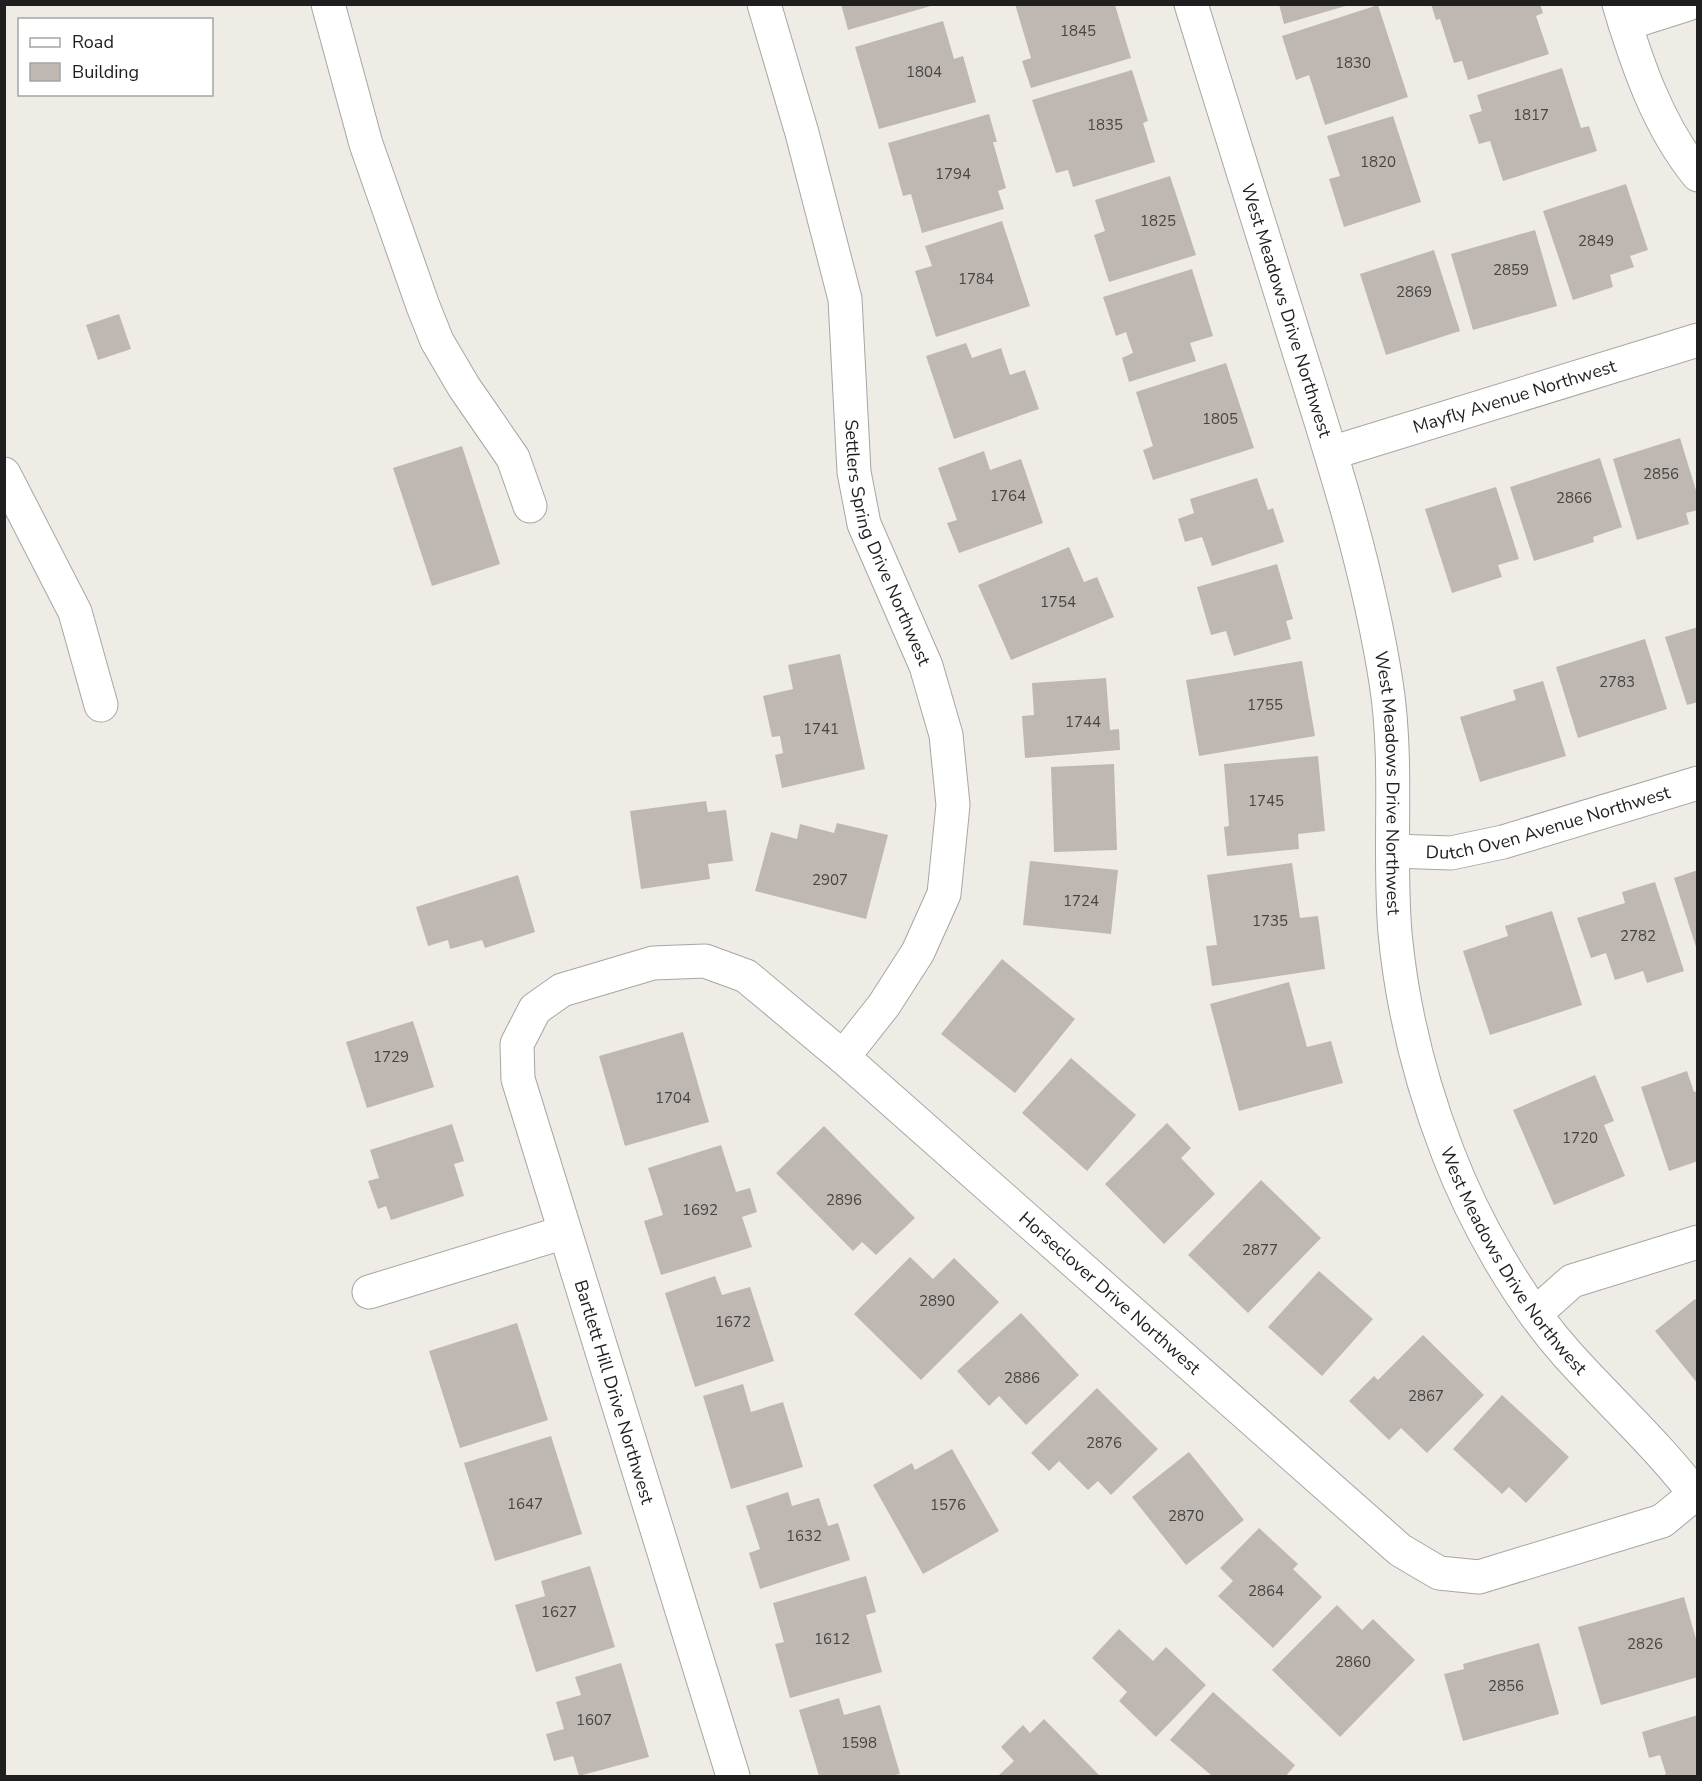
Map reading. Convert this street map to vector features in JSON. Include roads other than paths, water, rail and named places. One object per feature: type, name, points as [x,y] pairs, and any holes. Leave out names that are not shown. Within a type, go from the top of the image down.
[{"type":"street","points":[[328,4],[366,144],[437,341],[464,387],[513,458],[530,506]]},
{"type":"street","name":"Settlers Spring Drive Northwest","points":[[764,4],[802,133],[845,299],[854,472],[864,524],[926,666],[946,735],[953,805],[944,894],[918,952],[884,1005],[843,1057]]},
{"type":"street","name":"West Meadows Drive Northwest","points":[[1191,4],[1331,453],[1365,574],[1387,685],[1392,758],[1395,930],[1404,998],[1420,1065],[1448,1153],[1484,1230],[1535,1314],[1567,1354],[1621,1409],[1696,1496]]},
{"type":"street","points":[[1688,4],[1622,14],[1653,102],[1685,160],[1698,175]]},
{"type":"street","name":"Mayfly Avenue Northwest","points":[[1331,453],[1698,340]]},
{"type":"street","points":[[4,474],[75,612],[101,705]]},
{"type":"street","name":"Dutch Oven Avenue Northwest","points":[[1394,852],[1451,853],[1503,842],[1698,783]]},
{"type":"street","name":"Horseclover Drive Northwest","points":[[535,1009],[562,990],[653,963],[705,962],[746,976],[843,1057],[1400,1550],[1439,1573],[1479,1577],[1662,1521],[1696,1496]]},
{"type":"street","name":"Bartlett Hill Drive Northwest","points":[[535,1009],[517,1044],[518,1079],[733,1776]]},
{"type":"street","points":[[369,1292],[565,1232]]},
{"type":"street","points":[[1535,1314],[1572,1281],[1698,1242]]}]
